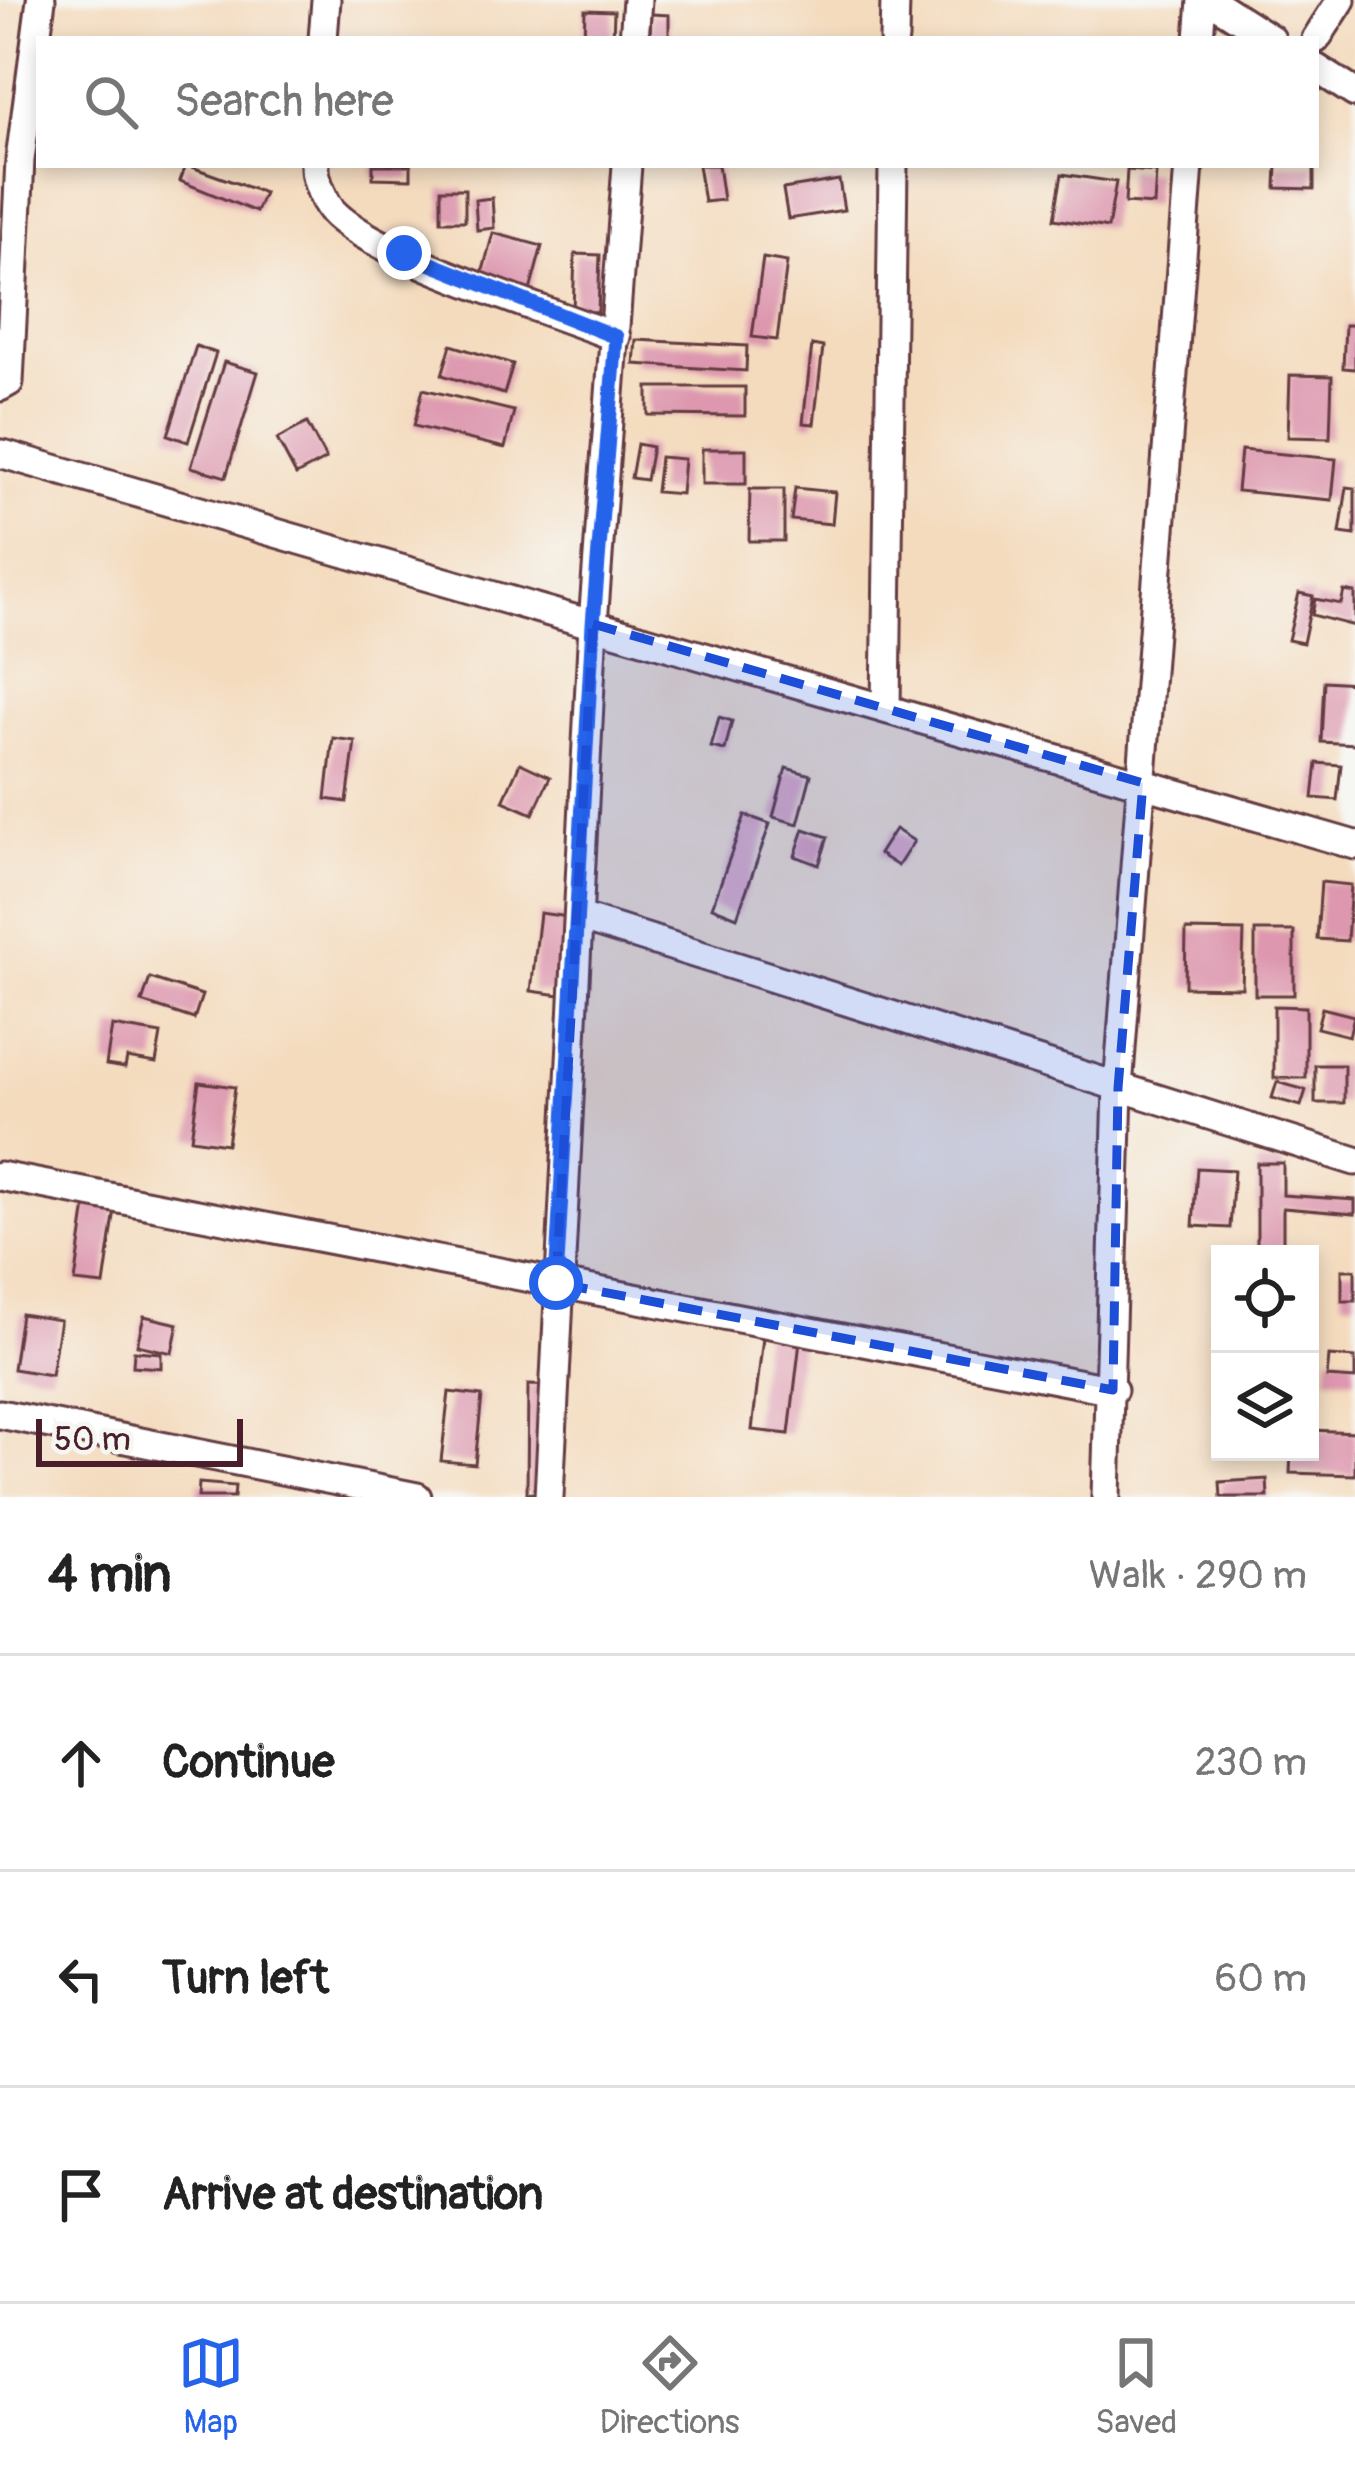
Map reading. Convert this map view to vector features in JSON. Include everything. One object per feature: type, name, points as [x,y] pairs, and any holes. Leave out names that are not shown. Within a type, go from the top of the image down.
[{"type":"street","points":[[0,386],[9,382],[10,157],[41,0]]},
{"type":"street","points":[[323,36],[326,0]]},
{"type":"street","points":[[634,36],[637,0]]},
{"type":"street","points":[[894,36],[895,0]]},
{"type":"street","points":[[1200,36],[1206,0],[1266,36]]},
{"type":"street","points":[[1318,36],[1341,0]]},
{"type":"street","points":[[1319,70],[1355,93]]},
{"type":"street","points":[[315,168],[314,176],[334,214],[404,253],[616,337]]},
{"type":"street","points":[[549,1497],[556,1283],[593,624],[627,168]]},
{"type":"street","points":[[886,709],[893,168]]},
{"type":"street","points":[[1106,1497],[1113,1390],[1118,1088],[1189,168]]},
{"type":"street","points":[[3,454],[1355,845]]},
{"type":"street","points":[[579,917],[1355,1161]]},
{"type":"street","points":[[0,1176],[1113,1390]]},
{"type":"street","points":[[0,1414],[417,1497]]},
{"type":"highlighted area","points":[[593,624],[1143,783],[1118,1088],[1113,1390],[556,1283]]},
{"type":"building","points":[[585,10],[614,11],[613,36],[584,36]]},
{"type":"building","points":[[651,14],[669,15],[669,36],[650,36]]},
{"type":"building","points":[[185,168],[194,168],[264,193],[256,212],[180,181]]},
{"type":"building","points":[[373,168],[411,168],[411,179],[373,178]]},
{"type":"building","points":[[698,168],[718,168],[723,200],[704,202]]},
{"type":"building","points":[[1277,168],[1314,168],[1314,189],[1276,188]]},
{"type":"building","points":[[1127,170],[1156,172],[1154,205],[1125,203]]},
{"type":"building","points":[[1062,174],[1116,182],[1108,228],[1054,219]]},
{"type":"building","points":[[839,180],[844,210],[788,219],[783,189]]},
{"type":"building","points":[[441,189],[465,189],[465,221],[441,221]]},
{"type":"building","points":[[492,198],[494,228],[477,230],[475,200]]},
{"type":"building","points":[[493,233],[542,246],[530,291],[481,278]]},
{"type":"building","points":[[575,254],[600,255],[598,312],[573,311]]},
{"type":"building","points":[[763,258],[787,262],[777,340],[752,337]]},
{"type":"building","points":[[1345,325],[1355,325],[1355,369],[1343,368]]},
{"type":"building","points":[[636,340],[747,346],[746,371],[634,364]]},
{"type":"building","points":[[451,345],[513,364],[504,394],[442,375]]},
{"type":"building","points":[[812,345],[823,347],[814,424],[803,423]]},
{"type":"building","points":[[196,346],[216,353],[188,442],[168,435]]},
{"type":"building","points":[[224,362],[258,372],[226,477],[191,467]]},
{"type":"building","points":[[1290,375],[1332,376],[1330,438],[1288,437]]},
{"type":"building","points":[[648,387],[745,387],[745,416],[648,415]]},
{"type":"building","points":[[423,389],[514,411],[505,448],[414,426]]},
{"type":"building","points":[[307,423],[326,459],[296,475],[277,439]]},
{"type":"building","points":[[637,444],[652,447],[646,480],[631,478]]},
{"type":"building","points":[[702,449],[746,449],[746,484],[702,484]]},
{"type":"building","points":[[1241,450],[1336,459],[1332,500],[1237,491]]},
{"type":"building","points":[[660,457],[684,459],[681,494],[656,492]]},
{"type":"building","points":[[1347,487],[1355,488],[1355,535],[1340,533]]},
{"type":"building","points":[[795,488],[835,492],[832,524],[791,520]]},
{"type":"building","points":[[750,489],[784,489],[784,541],[749,541]]},
{"type":"building","points":[[1344,591],[1355,593],[1355,626],[1312,615],[1315,599],[1341,604]]},
{"type":"building","points":[[1299,593],[1313,596],[1303,643],[1288,640]]},
{"type":"building","points":[[1324,681],[1355,683],[1355,744],[1321,742]]},
{"type":"building","points":[[719,717],[732,721],[725,750],[711,747]]},
{"type":"building","points":[[333,738],[355,741],[347,802],[326,799]]},
{"type":"building","points":[[520,763],[550,777],[533,814],[503,801]]},
{"type":"building","points":[[1317,763],[1341,765],[1337,800],[1313,798]]},
{"type":"building","points":[[786,768],[811,775],[798,824],[773,817]]},
{"type":"building","points":[[745,815],[770,824],[737,917],[712,907]]},
{"type":"building","points":[[804,829],[828,837],[819,865],[795,856]]},
{"type":"building","points":[[895,829],[914,841],[898,866],[879,854]]},
{"type":"building","points":[[1321,882],[1351,885],[1347,941],[1317,939]]},
{"type":"building","points":[[540,913],[569,917],[560,995],[531,991]]},
{"type":"building","points":[[1186,930],[1244,931],[1242,988],[1185,987]]},
{"type":"building","points":[[1255,931],[1294,931],[1294,995],[1255,995]]},
{"type":"building","points":[[150,978],[202,995],[194,1019],[142,1002]]},
{"type":"building","points":[[1274,1006],[1306,1007],[1306,1078],[1274,1078]]},
{"type":"building","points":[[1322,1008],[1354,1016],[1349,1036],[1317,1028]]},
{"type":"building","points":[[112,1026],[161,1034],[156,1063],[127,1058],[125,1068],[106,1065]]},
{"type":"building","points":[[1315,1065],[1344,1065],[1344,1103],[1315,1103]]},
{"type":"building","points":[[199,1082],[235,1087],[227,1144],[191,1139]]},
{"type":"building","points":[[1277,1082],[1306,1090],[1301,1106],[1272,1098]]},
{"type":"building","points":[[1257,1163],[1283,1163],[1283,1195],[1355,1200],[1355,1214],[1283,1208],[1283,1245],[1257,1245]]},
{"type":"building","points":[[1197,1168],[1234,1170],[1230,1228],[1193,1226]]},
{"type":"building","points":[[87,1198],[116,1202],[104,1285],[75,1282]]},
{"type":"building","points":[[1342,1270],[1355,1270],[1355,1301],[1342,1301]]},
{"type":"building","points":[[21,1314],[60,1320],[51,1375],[13,1369]]},
{"type":"building","points":[[144,1316],[178,1324],[172,1353],[137,1345]]},
{"type":"building","points":[[764,1329],[801,1333],[789,1434],[752,1430]]},
{"type":"building","points":[[134,1351],[161,1353],[161,1368],[133,1366]]},
{"type":"building","points":[[1329,1356],[1355,1358],[1355,1379],[1327,1377]]},
{"type":"building","points":[[528,1385],[555,1386],[553,1494],[527,1493]]},
{"type":"building","points":[[449,1392],[482,1396],[475,1464],[441,1461]]},
{"type":"building","points":[[1319,1430],[1355,1432],[1355,1475],[1290,1473],[1291,1461],[1319,1461]]},
{"type":"building","points":[[1267,1479],[1268,1497],[1221,1497],[1220,1482]]},
{"type":"building","points":[[199,1483],[235,1486],[234,1497],[198,1497]]},
{"type":"route","points":[[404,253],[616,337],[593,624],[556,1283]]}]
